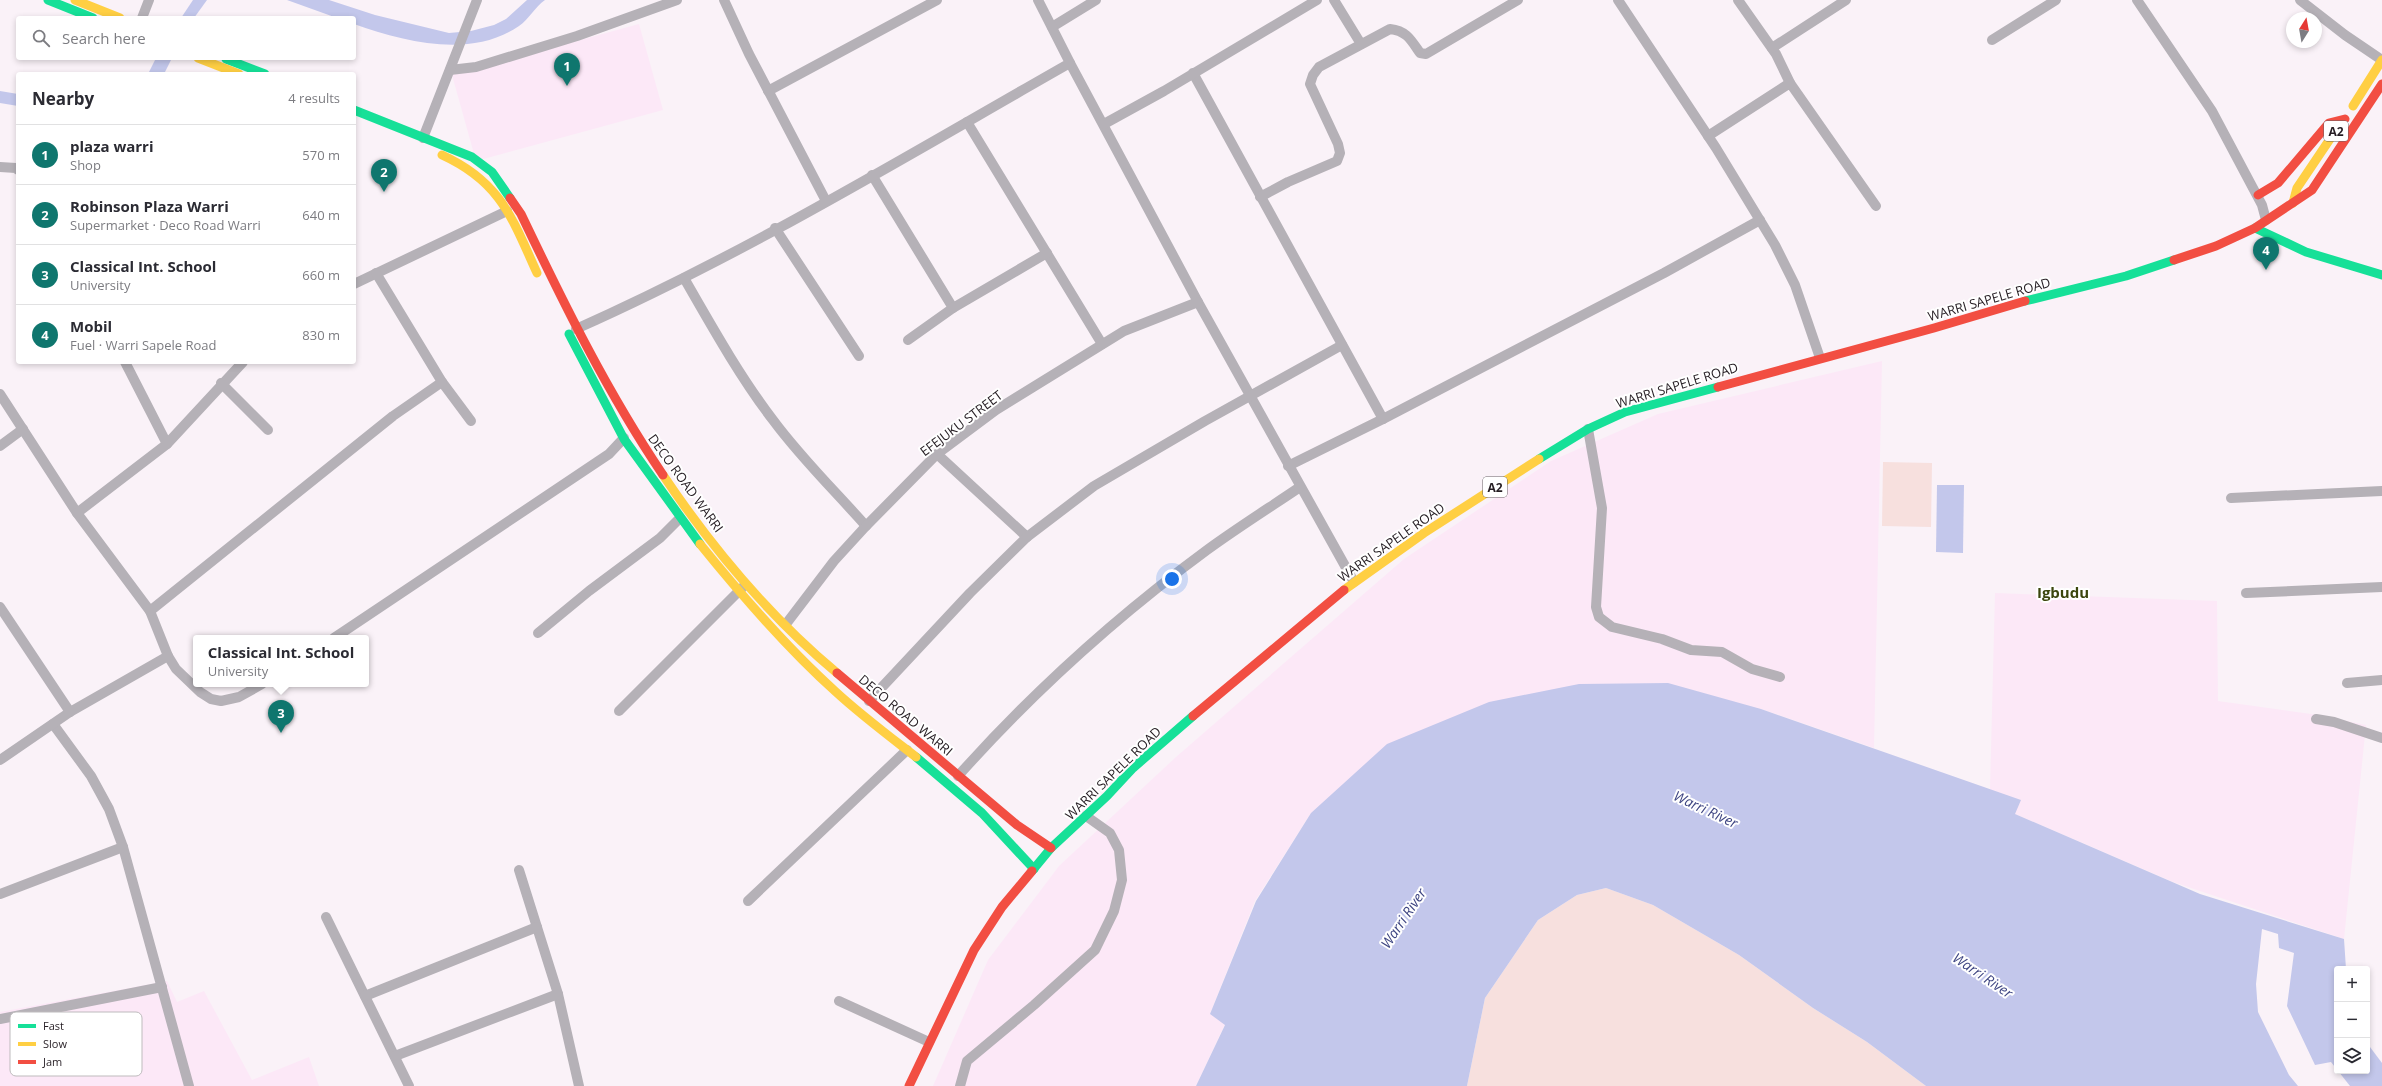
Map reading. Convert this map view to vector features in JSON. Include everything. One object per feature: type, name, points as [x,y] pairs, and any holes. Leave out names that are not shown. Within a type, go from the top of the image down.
[{"type":"main road","points":[[48,0],[88,16]]},
{"type":"main road","points":[[75,0],[115,16]]},
{"type":"main road","points":[[203,60],[234,72]]},
{"type":"main road","points":[[229,60],[260,72]]},
{"type":"main road","name":"A2","points":[[2293,203],[2297,188],[2345,119],[2366,83],[2382,60]]},
{"type":"main road","points":[[2366,83],[2379,87]]},
{"type":"main road","name":"WARRI SAPELE ROAD","points":[[909,1086],[974,950],[1002,907],[1051,848],[1086,816],[1133,768],[1232,683],[1354,582],[1424,533],[1588,429],[1625,412],[2126,276],[2216,246],[2255,228],[2312,190],[2379,87]]},
{"type":"main road","name":"DECO ROAD WARRI","points":[[356,111],[472,157],[492,172],[521,214],[576,329],[633,431],[666,480],[730,564],[747,584],[831,668],[1017,825],[1051,848]]},
{"type":"main road","points":[[2258,195],[2278,183],[2328,123],[2345,119]]},
{"type":"main road","points":[[356,121],[459,162],[488,182],[507,211],[543,284]]},
{"type":"main road","points":[[2255,228],[2306,252],[2382,275]]},
{"type":"main road","name":"DECO ROAD WARRI","points":[[563,323],[596,389],[624,438],[680,518],[738,592],[821,678],[908,750],[998,828],[1034,869]]},
{"type":"street","points":[[143,16],[149,0]]},
{"type":"street","points":[[423,138],[450,70],[456,50],[477,0]]},
{"type":"street","points":[[450,70],[476,67],[512,56],[577,36],[678,0]]},
{"type":"street","points":[[724,0],[768,91],[826,202]]},
{"type":"street","points":[[768,91],[937,0]]},
{"type":"street","points":[[1038,0],[1070,63],[1198,302],[1354,582]]},
{"type":"street","points":[[1052,27],[1096,0]]},
{"type":"street","points":[[1104,124],[1317,0]]},
{"type":"street","points":[[1334,0],[1361,44]]},
{"type":"street","points":[[1260,197],[1337,161],[1340,153],[1338,144],[1310,84],[1313,75],[1319,67],[1390,29],[1402,31],[1408,35],[1420,53],[1426,54],[1518,0]]},
{"type":"street","points":[[1618,0],[1708,136],[1760,220],[1795,286],[1820,358]]},
{"type":"street","points":[[1738,0],[1772,48],[1790,83],[1876,206]]},
{"type":"street","points":[[1772,48],[1846,0]]},
{"type":"street","points":[[1992,40],[2056,0]]},
{"type":"street","points":[[2137,0],[2212,111],[2258,195],[2266,220]]},
{"type":"street","points":[[2300,0],[2345,35],[2382,60]]},
{"type":"street","points":[[576,329],[684,278],[826,202],[1070,63]]},
{"type":"street","points":[[1193,73],[1383,419]]},
{"type":"street","points":[[1708,136],[1790,83]]},
{"type":"street","points":[[967,122],[1102,344]]},
{"type":"street","points":[[0,167],[16,168]]},
{"type":"street","points":[[872,175],[953,308]]},
{"type":"street","points":[[356,283],[507,211]]},
{"type":"street","points":[[1288,466],[1383,419],[1664,273],[1760,220]]},
{"type":"street","points":[[775,228],[859,356]]},
{"type":"street","points":[[908,340],[953,308],[1047,252]]},
{"type":"street","points":[[376,273],[442,382],[471,420]]},
{"type":"street","points":[[684,278],[713,327],[772,419],[809,465],[866,526]]},
{"type":"street","name":"EFEJUKU STREET","points":[[786,624],[834,561],[866,526],[937,454],[996,410],[1124,331],[1198,302]]},
{"type":"street","points":[[869,701],[970,593],[1026,537],[1094,486],[1205,421],[1342,345]]},
{"type":"street","points":[[126,364],[167,444]]},
{"type":"street","points":[[76,513],[167,444],[221,383],[241,364]]},
{"type":"street","points":[[150,611],[393,416],[442,382]]},
{"type":"street","points":[[221,383],[268,430]]},
{"type":"street","points":[[0,394],[76,513],[150,611],[168,656],[176,669],[193,685]]},
{"type":"street","points":[[0,446],[22,429]]},
{"type":"street","points":[[1588,429],[1602,508],[1596,607],[1599,617],[1612,627],[1662,639],[1691,650],[1722,652],[1752,669],[1780,677]]},
{"type":"street","points":[[338,635],[609,454],[624,438]]},
{"type":"street","points":[[937,454],[1026,537]]},
{"type":"street","points":[[958,776],[995,735],[1063,668],[1134,607],[1207,549],[1300,487]]},
{"type":"street","points":[[2231,498],[2382,491]]},
{"type":"street","points":[[538,633],[589,591],[660,538],[680,518]]},
{"type":"street","points":[[618,712],[747,584]]},
{"type":"street","points":[[2246,593],[2382,587]]},
{"type":"street","points":[[0,607],[70,712]]},
{"type":"street","points":[[0,760],[70,712],[168,656]]},
{"type":"street","points":[[2347,683],[2382,680]]},
{"type":"street","points":[[195,687],[211,699],[221,701],[239,698],[257,687]]},
{"type":"street","points":[[2316,719],[2334,722],[2382,738]]},
{"type":"street","points":[[53,724],[91,776],[109,809],[123,847],[189,1086]]},
{"type":"street","points":[[748,901],[908,750]]},
{"type":"street","points":[[960,1086],[967,1062],[1034,1005],[1095,950],[1114,911],[1122,880],[1119,850],[1110,833],[1086,816]]},
{"type":"street","points":[[0,894],[123,847]]},
{"type":"street","points":[[519,870],[558,994],[579,1086]]},
{"type":"street","points":[[326,917],[409,1086]]},
{"type":"street","points":[[365,996],[537,927]]},
{"type":"street","points":[[35,1012],[162,987]]},
{"type":"street","points":[[394,1056],[558,994]]},
{"type":"street","points":[[839,1001],[929,1042]]},
{"type":"street","points":[[0,1019],[10,1017]]},
{"type":"shaded area","points":[[639,24],[663,110],[476,161],[452,75]]},
{"type":"shaded area","points":[[1882,361],[1874,748],[1761,709],[1311,813],[1255,901],[1210,1014],[1225,1024],[1196,1086],[933,1086],[988,960],[1059,866],[1176,757],[1404,559],[1551,461],[1658,414]]},
{"type":"shaded area","points":[[1883,462],[1932,463],[1931,527],[1882,526]]},
{"type":"shaded area","points":[[1995,593],[2217,601],[2218,701],[2318,715],[2366,725],[2344,939],[2173,882],[2015,814],[1990,789]]},
{"type":"shaded area","points":[[1606,888],[1653,905],[1739,955],[1813,1008],[1867,1042],[1926,1086],[1467,1086],[1485,998],[1538,920],[1577,895]]},
{"type":"shaded area","points":[[167,981],[177,1002],[204,991],[252,1080],[309,1057],[319,1086],[0,1086],[0,1012]]},
{"type":"water","points":[[193,0],[207,0],[195,16],[182,16]]},
{"type":"water","points":[[287,0],[329,0],[375,15],[449,33],[471,31],[494,25],[506,19],[527,0],[545,0],[523,23],[500,36],[480,42],[459,45],[438,44],[395,37],[356,25],[356,16],[331,16]]},
{"type":"water","points":[[155,60],[171,60],[165,72],[149,72]]},
{"type":"water","points":[[0,91],[16,94],[16,106],[0,103]]},
{"type":"water","points":[[1937,485],[1964,485],[1963,553],[1936,552]]},
{"type":"water","name":"Warri River","points":[[1668,683],[1761,709],[2021,800],[2015,814],[2200,894],[2344,939],[2346,966],[2334,966],[2334,1074],[2370,1074],[2370,1047],[2382,1063],[2382,1086],[1926,1086],[1867,1042],[1813,1008],[1739,955],[1653,905],[1606,888],[1577,895],[1538,920],[1485,998],[1467,1086],[1196,1086],[1225,1025],[1210,1014],[1256,901],[1311,813],[1387,744],[1489,702],[1579,684]]},
{"type":"pier","points":[[2262,929],[2278,934],[2279,948],[2294,953],[2287,1006],[2315,1065],[2331,1062],[2334,1066],[2334,1074],[2340,1074],[2350,1086],[2298,1086],[2289,1075],[2258,1012],[2256,984]]},
{"type":"traffic: fast","points":[[48,0],[88,16]]},
{"type":"traffic: fast","points":[[229,60],[260,72]]},
{"type":"traffic: fast","points":[[356,111],[472,157],[492,172],[510,198]]},
{"type":"traffic: fast","points":[[2255,228],[2306,252],[2382,275]]},
{"type":"traffic: fast","points":[[2025,301],[2126,276],[2174,260]]},
{"type":"traffic: fast","points":[[569,334],[624,439],[700,544]]},
{"type":"traffic: fast","points":[[1539,459],[1588,429],[1625,412],[1718,387]]},
{"type":"traffic: fast","points":[[1032,871],[1051,848],[1107,796],[1133,768],[1193,716]]},
{"type":"traffic: fast","points":[[916,757],[982,813],[1034,869]]},
{"type":"traffic: slow","points":[[75,0],[115,16]]},
{"type":"traffic: slow","points":[[203,60],[234,72]]},
{"type":"traffic: slow","points":[[2353,106],[2382,60]]},
{"type":"traffic: slow","points":[[2293,203],[2297,188],[2330,139]]},
{"type":"traffic: slow","points":[[442,155],[478,177],[491,190],[512,219],[537,273]]},
{"type":"traffic: slow","points":[[1344,590],[1424,533],[1539,459]]},
{"type":"traffic: slow","points":[[663,475],[701,529],[743,580],[788,629],[837,673]]},
{"type":"traffic: slow","points":[[700,544],[748,602],[818,675],[855,709],[916,757]]},
{"type":"traffic: jam","points":[[2174,260],[2216,246],[2255,228],[2312,190],[2382,84]]},
{"type":"traffic: jam","points":[[2258,195],[2278,183],[2329,123],[2345,119]]},
{"type":"traffic: jam","points":[[510,198],[521,214],[553,281],[605,380],[623,412],[663,475]]},
{"type":"traffic: jam","points":[[1718,387],[1934,328],[2025,301]]},
{"type":"traffic: jam","points":[[1193,716],[1344,590]]},
{"type":"traffic: jam","points":[[837,673],[1017,825],[1051,848]]},
{"type":"traffic: jam","points":[[909,1086],[974,950],[1002,907],[1032,871]]},
{"type":"place","name":"plaza warri","points":[[567,86]]},
{"type":"place","name":"Robinson Plaza Warri","points":[[384,192]]},
{"type":"place","name":"Mobil","points":[[2266,270]]},
{"type":"place","name":"Classical Int. School","points":[[281,733]]},
{"type":"district","name":"Igbudu","points":[[2063,592]]}]
